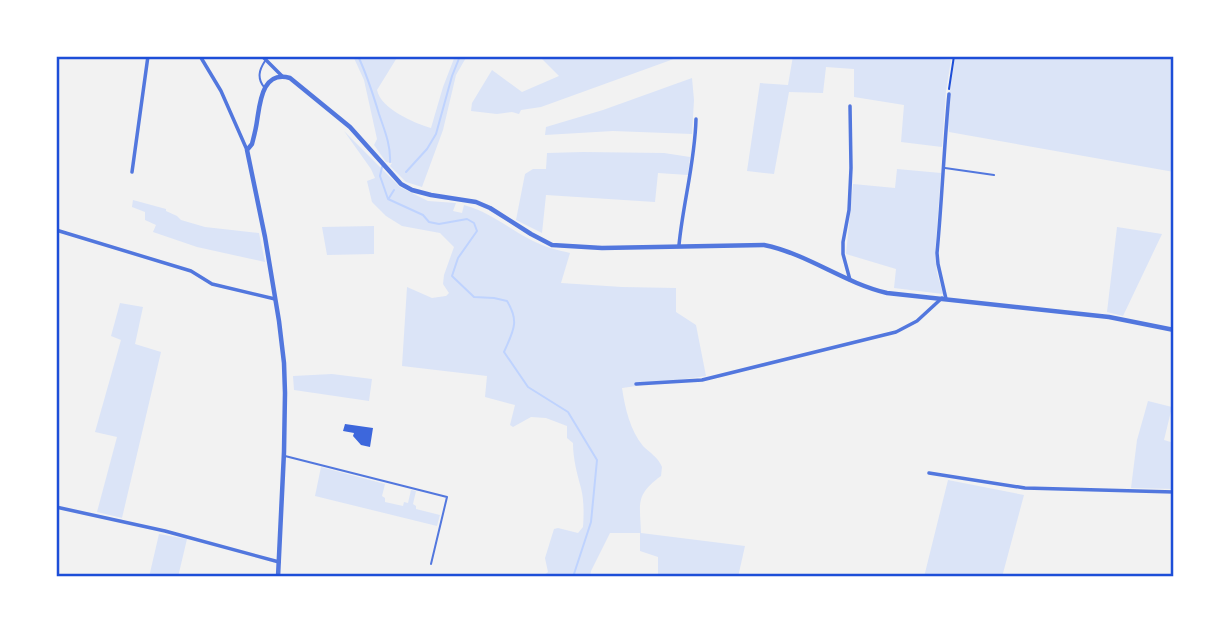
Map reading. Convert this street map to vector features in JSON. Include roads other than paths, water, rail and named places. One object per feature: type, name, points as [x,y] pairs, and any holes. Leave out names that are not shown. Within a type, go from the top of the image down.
[{"type":"street","points":[[132,172],[148,56]]},
{"type":"street","points":[[200,56],[221,92],[247,150],[279,321],[285,375],[278,576],[285,577]]},
{"type":"street","points":[[262,56],[283,77]]},
{"type":"street","points":[[247,150],[252,144],[264,88],[272,81],[283,77],[290,78],[350,127],[397,181],[412,190],[431,195],[476,201],[552,245],[602,248],[764,244],[783,248],[850,280],[887,293],[1109,317],[1174,330]]},
{"type":"street","points":[[944,299],[937,253],[948,94]]},
{"type":"street","points":[[850,106],[849,210],[843,254],[850,280]]},
{"type":"street","points":[[679,245],[694,153],[696,119]]},
{"type":"street","points":[[56,230],[191,271],[212,284],[275,299]]},
{"type":"street","points":[[636,384],[702,380],[896,332],[917,321],[944,299]]},
{"type":"street","points":[[929,472],[1025,488],[1174,492]]},
{"type":"street","points":[[56,507],[165,531],[279,562]]},
{"type":"lane","points":[[264,88],[259,74],[266,60]]},
{"type":"lane","points":[[944,167],[994,175]]},
{"type":"lane","points":[[284,456],[447,497],[431,564]]},
{"type":"waterway","points":[[358,56],[387,137],[390,162]]},
{"type":"waterway","points":[[406,172],[427,149],[436,134],[460,56]]},
{"type":"waterway","points":[[382,167],[380,176],[388,199],[423,215],[429,222],[439,224],[467,219],[474,223],[477,231],[458,258],[452,276],[474,297],[507,301],[514,321],[504,352],[528,387],[568,412],[597,460],[591,522],[573,577]]},
{"type":"waterway","points":[[389,198],[394,190]]}]
